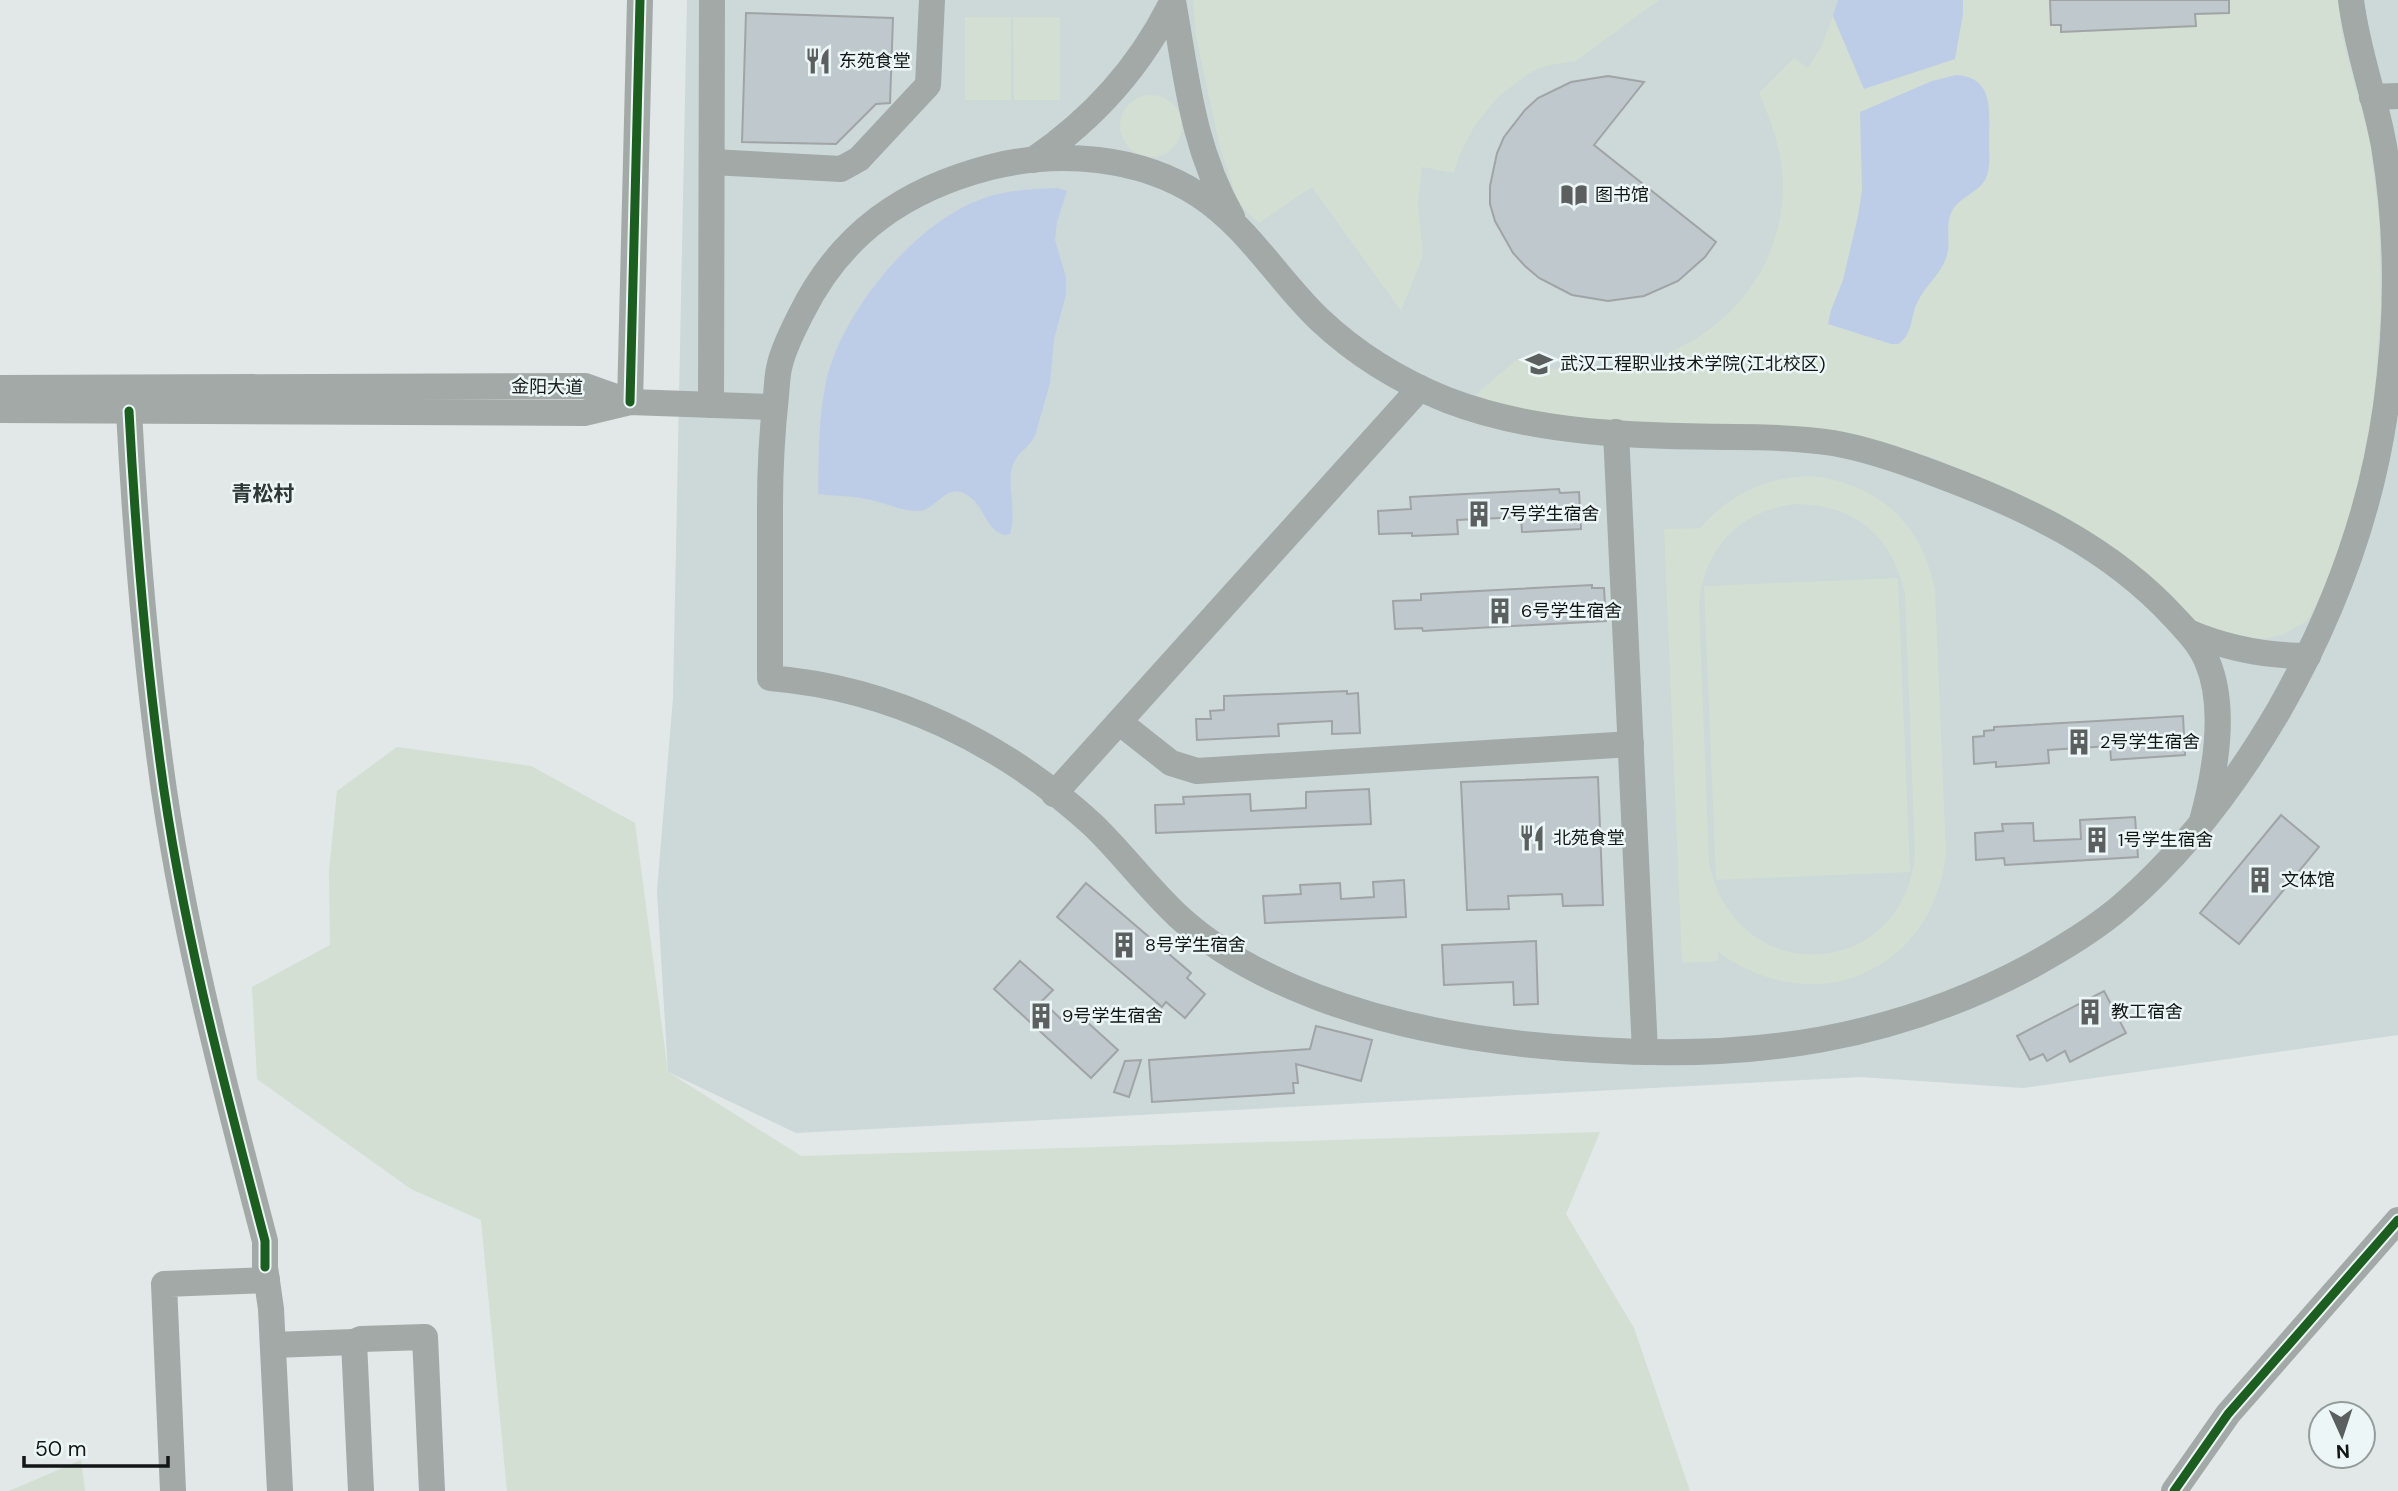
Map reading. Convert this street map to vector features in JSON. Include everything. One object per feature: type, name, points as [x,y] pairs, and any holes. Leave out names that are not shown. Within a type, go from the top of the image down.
[{"type":"street","points":[[640,0],[629,401],[774,407]]},
{"type":"street","points":[[711,405],[712,0]]},
{"type":"street","points":[[712,162],[841,169],[859,159],[928,85],[932,0]]},
{"type":"street","points":[[1152,0],[1173,0]]},
{"type":"street","points":[[1033,160],[1062,140],[1106,98],[1144,50],[1173,0]]},
{"type":"street","points":[[1173,0],[1190,108],[1197,133],[1214,181],[1239,228]]},
{"type":"street","points":[[2202,821],[2215,757],[2216,693],[2209,664],[2188,632],[2146,589],[2065,531],[1969,486],[1894,458],[1846,446],[1802,439],[1578,431],[1507,419],[1462,405],[1420,388],[1361,354],[1319,319],[1239,228],[1199,195],[1154,173],[1106,161],[1058,158],[1003,164],[958,175],[924,189],[887,211],[851,242],[819,282],[791,335],[779,366],[770,447],[770,678],[806,681],[873,697],[939,722],[1004,757],[1054,793],[1093,826],[1181,918],[1222,951],[1261,973],[1350,1009],[1427,1029],[1531,1045],[1645,1052],[1757,1049],[1799,1045],[1885,1026],[1967,997],[2049,956],[2123,905],[2202,821],[2264,734],[2308,656],[2338,591],[2355,545],[2379,451],[2386,404],[2394,305],[2394,254],[2383,140],[2385,97],[2355,33],[2351,0]]},
{"type":"street","name":"金阳大道","points":[[0,388],[585,386],[629,401]]},
{"type":"street","points":[[1054,793],[1420,388]]},
{"type":"street","name":"金阳大道","points":[[0,410],[584,413],[629,401]]},
{"type":"street","points":[[129,411],[135,525],[159,755],[183,897],[217,1059],[265,1241],[280,1491]]},
{"type":"street","points":[[1616,432],[1645,1052]]},
{"type":"street","points":[[2188,632],[2231,648],[2254,653],[2308,656]]},
{"type":"street","points":[[1119,722],[1171,763],[1197,771],[1630,744]]},
{"type":"street","points":[[2174,1491],[2236,1404],[2398,1220]]},
{"type":"street","points":[[173,1491],[164,1284],[266,1274]]},
{"type":"street","points":[[273,1345],[425,1337],[432,1491]]},
{"type":"street","points":[[354,1342],[361,1491]]},
{"type":"shaded area","name":"武汉工程职业技术学院(江北校区)","points":[[687,0],[2398,0],[2398,1035],[2023,1088],[1861,1077],[796,1133],[668,1072],[657,891],[673,698]]},
{"type":"green space","points":[[1193,0],[1659,0],[1576,61],[1545,66],[1528,74],[1498,97],[1475,125],[1459,156],[1454,173],[1422,167],[1418,204],[1423,256],[1401,311],[1312,187],[1259,223],[1239,204],[1220,148],[1196,37]]},
{"type":"green space","points":[[1963,0],[2048,0],[2196,25],[2195,14],[2227,13],[2227,0],[2338,0],[2342,36],[2370,142],[2379,217],[2381,305],[2374,402],[2356,494],[2326,586],[2307,621],[2282,635],[2252,639],[2205,630],[1997,485],[1933,458],[1869,439],[1616,425],[1507,406],[1475,395],[1516,360],[1552,369],[1614,368],[1672,351],[1699,337],[1722,319],[1743,297],[1761,271],[1775,238],[1780,215],[1783,179],[1780,156],[1759,93],[1794,58],[1808,68],[1822,45],[1833,16],[1865,88],[1963,14]]},
{"type":"green space","points":[[965,17],[1011,17],[1011,100],[965,100]]},
{"type":"green space","points":[[1013,17],[1060,17],[1060,100],[1014,100]]},
{"type":"green space","points":[[1145,95],[1157,95],[1173,104],[1180,114],[1180,138],[1173,148],[1157,157],[1145,157],[1134,152],[1125,143],[1120,132],[1120,120],[1125,109],[1134,100]]},
{"type":"green space","points":[[1809,476],[1855,487],[1892,510],[1907,525],[1919,544],[1935,589],[1946,853],[1936,895],[1918,929],[1893,956],[1863,974],[1829,983],[1792,983],[1755,973],[1718,952],[1718,961],[1682,963],[1664,529],[1700,528],[1736,497],[1763,484]],"holes":[[[1795,504],[1836,510],[1868,528],[1892,557],[1900,575],[1905,596],[1915,854],[1904,897],[1881,928],[1851,947],[1817,954],[1782,950],[1750,933],[1725,904],[1709,862],[1699,604],[1709,565],[1717,549],[1741,524],[1775,508]]]},
{"type":"green space","points":[[1898,578],[1910,872],[1716,880],[1704,586]]},
{"type":"green space","points":[[397,747],[531,766],[635,823],[668,1072],[801,1156],[1600,1132],[1566,1214],[1634,1328],[1690,1491],[507,1491],[481,1220],[411,1189],[257,1079],[252,987],[330,945],[329,871],[337,791]]},
{"type":"green space","points":[[81,1460],[85,1491],[9,1491]]},
{"type":"water","points":[[1838,0],[1963,0],[1955,59],[1864,89],[1833,16]]},
{"type":"water","points":[[1956,75],[1978,82],[1987,98],[1988,174],[1983,183],[1952,211],[1948,252],[1920,297],[1909,331],[1898,344],[1891,344],[1828,324],[1843,280],[1862,190],[1860,112],[1932,81]]},
{"type":"water","points":[[1058,188],[1067,191],[1057,222],[1055,240],[1066,277],[1066,295],[1054,339],[1050,383],[1035,436],[1016,458],[1012,467],[1013,517],[1010,534],[1005,535],[993,528],[975,502],[961,492],[950,493],[930,507],[918,511],[865,499],[818,494],[820,424],[826,382],[834,355],[847,328],[883,274],[929,229],[954,212],[998,194]]},
{"type":"building","points":[[2050,0],[2229,0],[2229,13],[2195,14],[2196,26],[2061,32],[2061,25],[2051,25]]},
{"type":"building","name":"东苑食堂","points":[[746,13],[893,18],[890,103],[876,104],[836,144],[742,142]]},
{"type":"building","name":"图书馆","points":[[1608,76],[1644,82],[1594,145],[1716,242],[1705,257],[1678,281],[1644,296],[1608,301],[1572,295],[1539,278],[1525,266],[1513,253],[1495,221],[1490,204],[1490,186],[1497,153],[1504,137],[1525,110],[1538,98],[1571,82]]},
{"type":"building","name":"7号学生宿舍","points":[[1559,489],[1560,493],[1579,492],[1581,529],[1522,532],[1521,517],[1457,520],[1458,534],[1379,534],[1378,511],[1411,509],[1410,497]]},
{"type":"building","name":"6号学生宿舍","points":[[1592,585],[1592,588],[1604,588],[1606,621],[1423,631],[1422,628],[1395,629],[1393,601],[1421,600],[1421,594]]},
{"type":"building","points":[[1347,691],[1347,694],[1358,693],[1360,733],[1332,734],[1332,721],[1278,724],[1279,736],[1197,740],[1196,719],[1211,719],[1210,711],[1224,710],[1224,696]]},
{"type":"building","name":"2号学生宿舍","points":[[2183,716],[2185,755],[2111,760],[2110,746],[2048,750],[2049,763],[1996,767],[1996,762],[1974,764],[1973,737],[1984,736],[1984,731],[1994,730],[1994,727]]},
{"type":"building","name":"北苑食堂","points":[[1598,777],[1603,905],[1563,906],[1562,894],[1508,896],[1509,909],[1467,910],[1461,782]]},
{"type":"building","points":[[1369,789],[1371,824],[1156,833],[1155,805],[1184,804],[1183,797],[1250,794],[1251,811],[1306,808],[1306,792]]},
{"type":"building","name":"文体馆","points":[[2281,815],[2319,847],[2239,944],[2200,913]]},
{"type":"building","name":"1号学生宿舍","points":[[2135,817],[2138,857],[2005,865],[2004,858],[1976,860],[1975,833],[2003,831],[2002,824],[2033,823],[2034,841],[2081,839],[2080,820]]},
{"type":"building","points":[[1404,880],[1406,917],[1265,923],[1263,896],[1301,894],[1300,885],[1340,883],[1341,899],[1374,897],[1373,882]]},
{"type":"building","name":"8号学生宿舍","points":[[1086,883],[1191,973],[1187,978],[1205,994],[1185,1018],[1166,1002],[1162,1007],[1057,917]]},
{"type":"building","points":[[1536,941],[1538,1004],[1514,1005],[1513,982],[1444,985],[1442,945]]},
{"type":"building","name":"9号学生宿舍","points":[[1020,961],[1053,990],[1042,1001],[1064,1022],[1075,1011],[1118,1050],[1091,1078],[994,989]]},
{"type":"building","name":"教工宿舍","points":[[2104,991],[2126,1033],[2070,1062],[2065,1051],[2047,1061],[2043,1054],[2030,1060],[2017,1036]]},
{"type":"building","points":[[1316,1026],[1372,1040],[1361,1081],[1296,1064],[1298,1083],[1293,1083],[1294,1093],[1152,1102],[1149,1060],[1310,1049]]},
{"type":"building","points":[[1141,1060],[1129,1097],[1114,1092],[1125,1061]]},
{"type":"cycle path","points":[[630,402],[640,0]]},
{"type":"cycle path","points":[[129,411],[144,625],[168,816],[204,999],[265,1241],[265,1267]]},
{"type":"cycle path","points":[[2174,1491],[2228,1414],[2398,1220]]},
{"type":"place","name":"东苑食堂","points":[[818,61]]},
{"type":"place","name":"图书馆","points":[[1574,195]]},
{"type":"place","name":"武汉工程职业技术学院(江北校区)","points":[[1539,364]]},
{"type":"place","name":"7号学生宿舍","points":[[1479,514]]},
{"type":"place","name":"6号学生宿舍","points":[[1500,611]]},
{"type":"place","name":"2号学生宿舍","points":[[2079,742]]},
{"type":"place","name":"北苑食堂","points":[[1532,838]]},
{"type":"place","name":"1号学生宿舍","points":[[2097,840]]},
{"type":"place","name":"文体馆","points":[[2260,880]]},
{"type":"place","name":"8号学生宿舍","points":[[1124,945]]},
{"type":"place","name":"教工宿舍","points":[[2090,1012]]},
{"type":"place","name":"9号学生宿舍","points":[[1041,1016]]},
{"type":"district","name":"青松村","points":[[263,494]]}]
